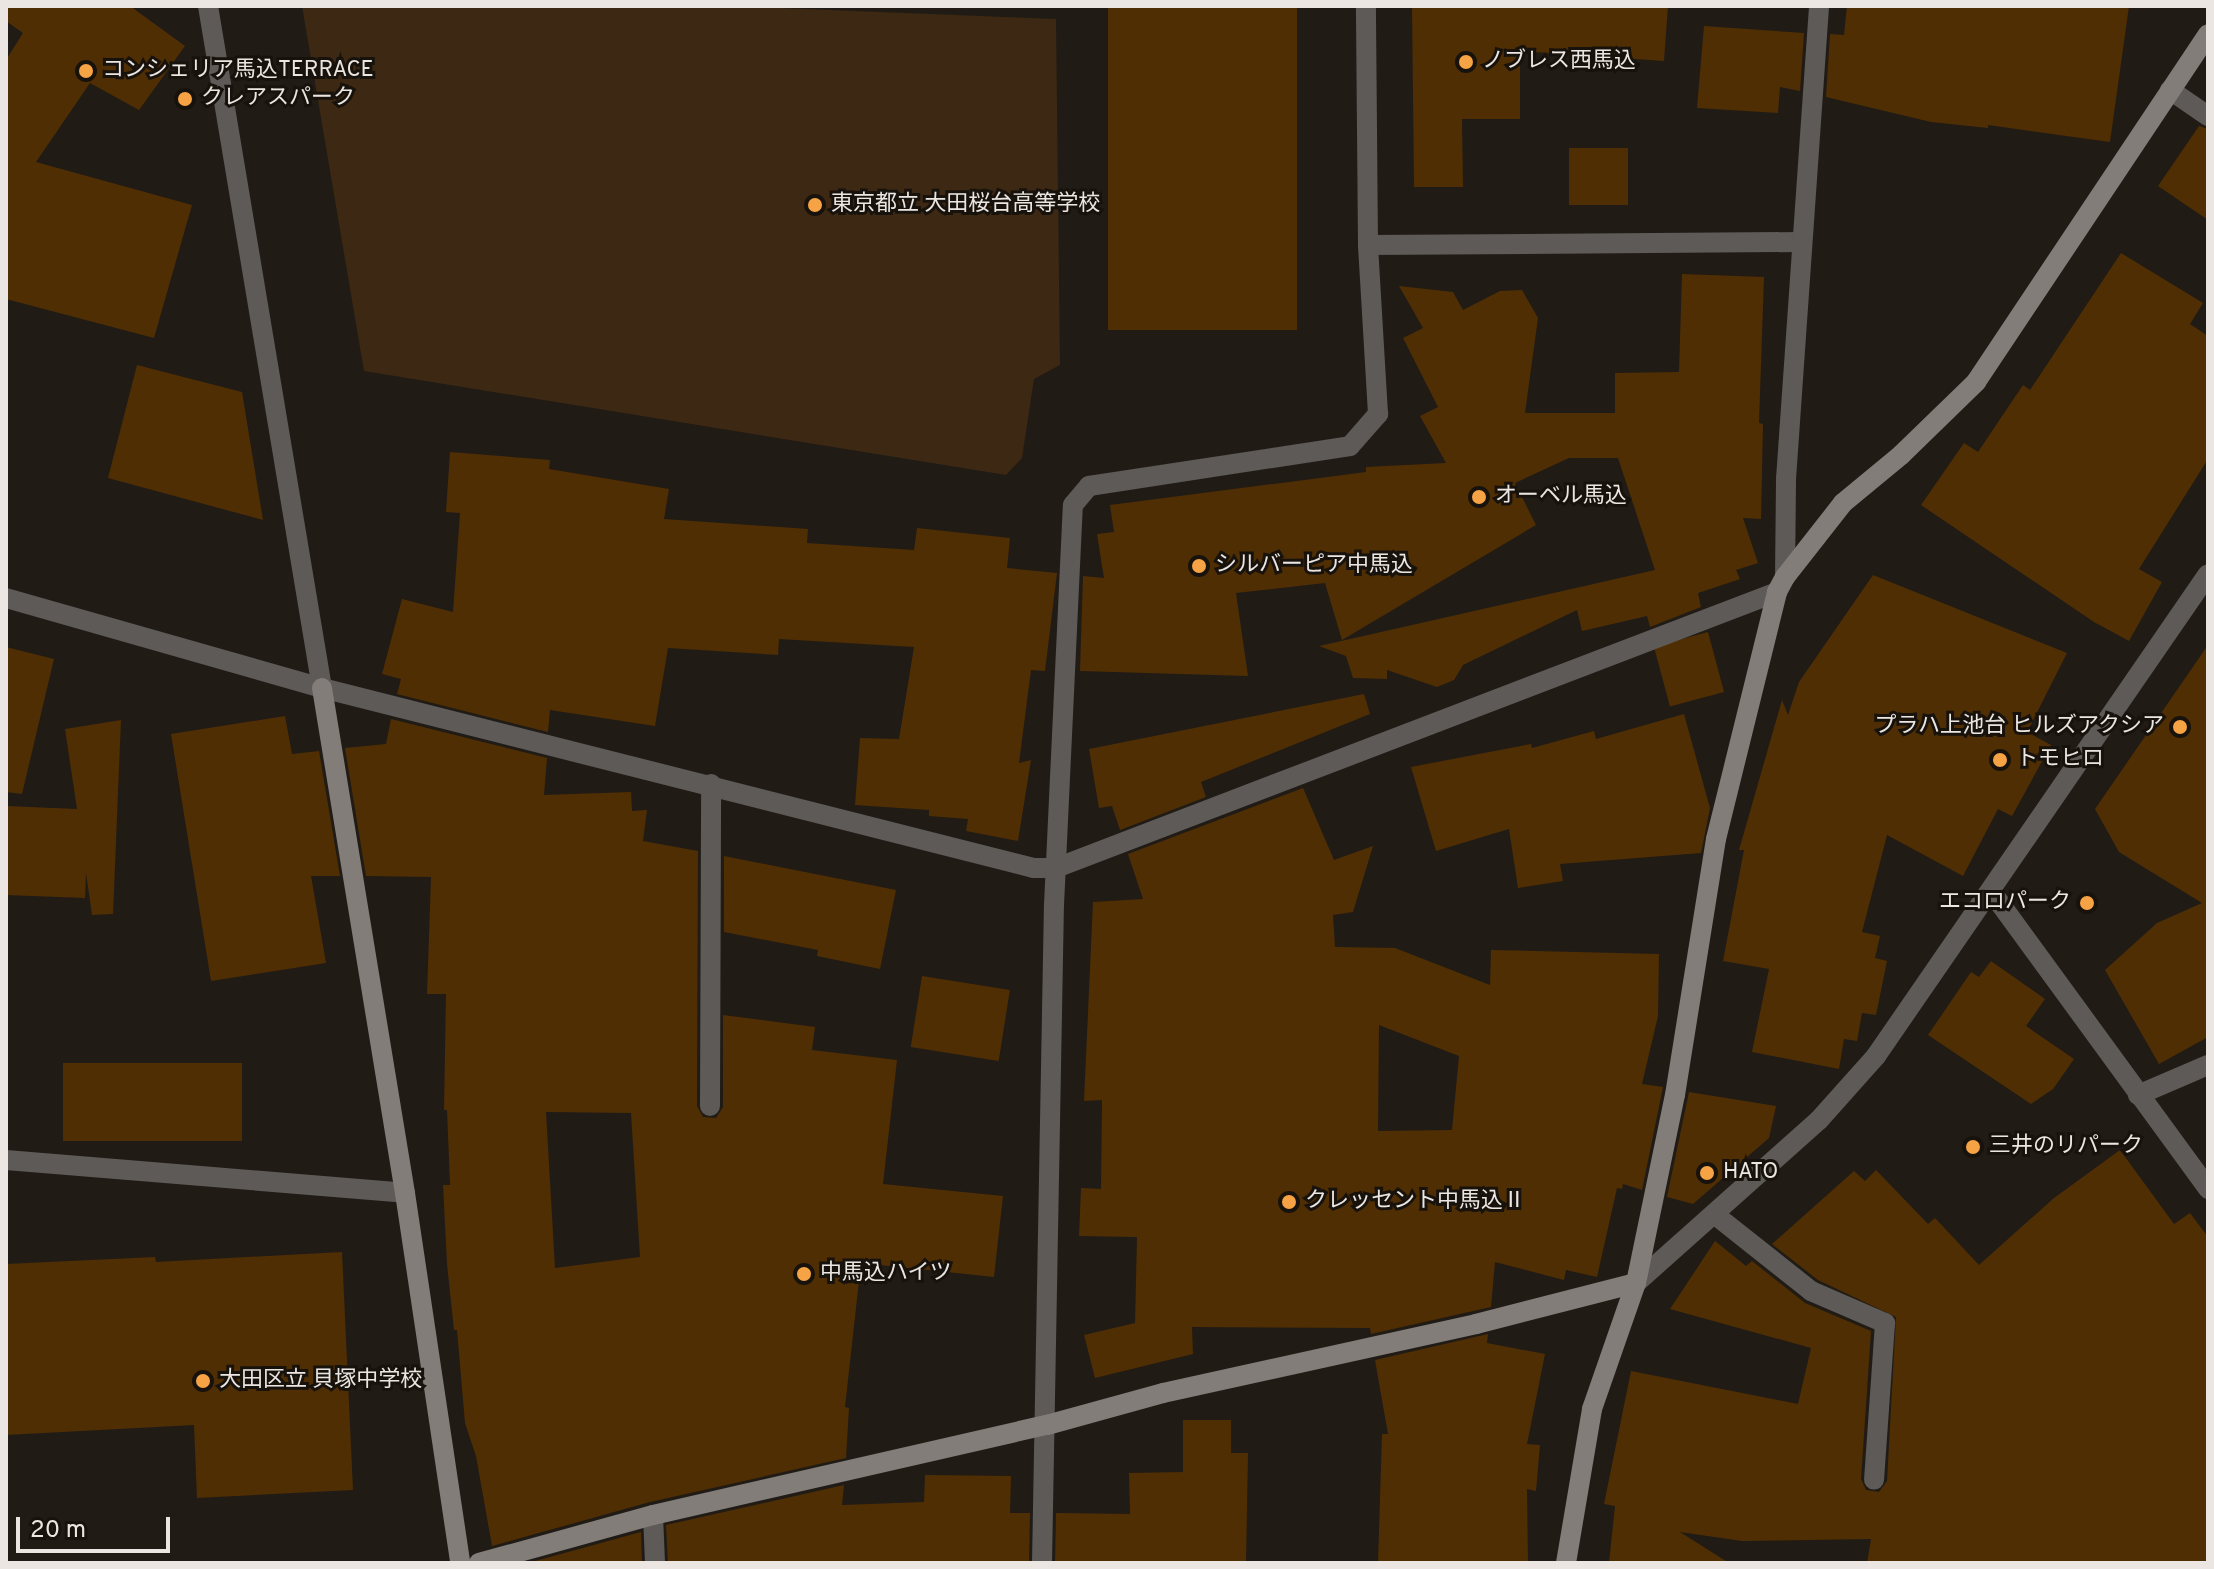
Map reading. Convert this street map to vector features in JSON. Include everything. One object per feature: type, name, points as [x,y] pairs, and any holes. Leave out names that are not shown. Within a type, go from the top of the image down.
[{"type":"street","points":[[1042,1563],[1056,868],[1073,505],[1089,486],[1350,446],[1378,414],[1368,245],[1366,6]]},
{"type":"street","points":[[1566,1563],[1592,1409],[1636,1283],[1675,1095],[1716,839],[1781,584],[1819,6]]},
{"type":"street","points":[[208,7],[405,1193],[460,1563]]},
{"type":"street","points":[[6,598],[322,688],[1034,868],[1056,868],[1781,584],[1843,503],[1901,455],[1976,382],[2208,34]]},
{"type":"street","points":[[2170,90],[2208,116]]},
{"type":"street","points":[[1368,245],[1802,242]]},
{"type":"street","points":[[479,1563],[653,1515],[1047,1425],[1163,1393],[1476,1324],[1636,1283],[1819,1120],[1876,1056],[2208,574]]},
{"type":"street","points":[[710,1106],[711,784]]},
{"type":"street","points":[[1991,891],[2208,1189]]},
{"type":"street","points":[[2138,1095],[2208,1065]]},
{"type":"street","points":[[6,1160],[405,1193]]},
{"type":"street","points":[[1714,1214],[1811,1291],[1885,1323],[1874,1480]]},
{"type":"street","points":[[653,1515],[655,1563]]},
{"type":"shaded area","name":"東京都立 大田桜台高等学校","points":[[302,6],[734,6],[1056,19],[1060,365],[1034,379],[1022,458],[1006,475],[364,371]]},
{"type":"building","points":[[6,6],[130,6],[185,46],[139,110],[90,83],[36,162],[192,205],[154,338],[6,299],[6,60],[23,33],[6,21]]},
{"type":"building","points":[[1108,6],[1297,6],[1297,330],[1108,330]]},
{"type":"building","points":[[1412,6],[1668,6],[1664,61],[1520,51],[1520,119],[1462,119],[1463,187],[1414,187]]},
{"type":"building","points":[[1847,6],[2129,6],[2110,142],[1988,125],[1988,128],[1931,122],[1826,97],[1830,34],[1844,35]]},
{"type":"building","points":[[1704,26],[1804,33],[1800,91],[1780,87],[1778,113],[1697,108]]},
{"type":"building","points":[[2199,126],[2208,129],[2208,220],[2158,186]]},
{"type":"building","points":[[1569,148],[1628,148],[1628,205],[1569,205]]},
{"type":"building","points":[[2121,253],[2203,303],[2190,324],[2208,336],[2208,459],[2139,569],[2162,582],[2129,641],[2094,622],[1921,505],[1964,443],[1978,452],[2023,385],[2030,390]]},
{"type":"building","points":[[1682,274],[1764,277],[1759,423],[1763,424],[1761,519],[1743,518],[1758,563],[1736,570],[1740,579],[1698,593],[1701,607],[1650,627],[1647,616],[1582,631],[1577,610],[1463,665],[1454,680],[1437,687],[1387,670],[1387,679],[1353,678],[1346,656],[1319,646],[1655,570],[1618,458],[1569,458],[1515,483],[1536,525],[1342,640],[1325,583],[1236,593],[1248,676],[1080,671],[1083,576],[1104,578],[1097,534],[1114,532],[1110,505],[1366,472],[1366,467],[1446,463],[1420,416],[1438,407],[1403,338],[1423,328],[1399,286],[1453,292],[1463,310],[1500,291],[1522,290],[1538,318],[1525,413],[1615,413],[1615,373],[1679,372]]},
{"type":"building","points":[[137,365],[242,392],[263,520],[108,478]]},
{"type":"building","points":[[450,452],[550,460],[549,469],[669,489],[664,519],[808,529],[807,543],[914,550],[917,528],[1010,538],[1007,568],[1057,573],[1045,671],[1031,670],[1019,763],[1031,760],[1018,841],[966,831],[968,819],[929,816],[929,810],[855,805],[860,738],[899,739],[914,647],[779,639],[778,655],[668,648],[655,726],[550,710],[548,732],[397,694],[401,679],[382,674],[402,599],[453,612],[460,513],[446,512]]},
{"type":"building","points":[[1873,575],[2067,653],[2027,732],[2051,745],[2012,816],[1998,809],[1963,876],[1887,835],[1862,932],[1880,936],[1875,958],[1887,961],[1876,1015],[1862,1013],[1857,1041],[1844,1039],[1839,1069],[1752,1052],[1769,969],[1723,961],[1744,850],[1739,850],[1782,700],[1788,715],[1799,682]]},
{"type":"building","points":[[1708,632],[1724,692],[1670,706],[1654,646]]},
{"type":"building","points":[[2208,645],[2208,1037],[2159,1064],[2105,970],[2157,923],[2202,903],[2119,852],[2095,809]]},
{"type":"building","points":[[6,647],[54,659],[22,794],[6,792]]},
{"type":"building","points":[[1364,694],[1370,714],[1201,782],[1206,797],[1120,830],[1112,806],[1099,808],[1089,749]]},
{"type":"building","points":[[1684,714],[1710,808],[1701,853],[1560,864],[1563,881],[1518,888],[1509,829],[1436,851],[1411,767],[1531,744],[1532,748],[1594,731],[1596,739]]},
{"type":"building","points":[[285,716],[292,754],[319,751],[340,876],[311,876],[326,963],[211,981],[171,734]]},
{"type":"building","points":[[391,719],[547,758],[544,795],[631,792],[632,811],[647,810],[643,841],[698,851],[697,1106],[703,1117],[716,1118],[723,1107],[723,1015],[815,1027],[812,1050],[897,1060],[883,1184],[1003,1196],[994,1277],[861,1263],[845,1407],[849,1408],[846,1458],[650,1502],[492,1546],[476,1456],[465,1423],[457,1330],[454,1330],[447,1264],[443,1185],[450,1185],[447,1110],[444,1110],[446,994],[427,994],[431,877],[366,876],[345,748],[386,744]],"holes":[[[546,1112],[631,1113],[640,1257],[555,1268]]]},
{"type":"building","points":[[121,720],[113,914],[92,915],[86,873],[85,898],[6,895],[6,806],[77,809],[65,729]]},
{"type":"building","points":[[1303,788],[1334,860],[1373,846],[1353,912],[1333,915],[1335,947],[1395,948],[1490,985],[1491,950],[1659,954],[1658,1016],[1642,1084],[1663,1087],[1642,1190],[1623,1184],[1622,1189],[1617,1188],[1597,1277],[1566,1270],[1564,1280],[1495,1262],[1491,1307],[1371,1334],[1370,1328],[1192,1327],[1193,1354],[1095,1378],[1084,1335],[1135,1323],[1137,1237],[1079,1236],[1081,1188],[1101,1189],[1102,1100],[1084,1101],[1093,902],[1143,899],[1128,854]],"holes":[[[1379,1025],[1459,1056],[1452,1130],[1378,1131]]]},
{"type":"building","points":[[724,856],[896,890],[880,969],[817,956],[818,950],[724,932]]},
{"type":"building","points":[[1991,961],[2045,999],[2026,1026],[2074,1059],[2053,1089],[2031,1104],[1928,1035],[1971,972],[1979,977]]},
{"type":"building","points":[[922,976],[1010,990],[999,1061],[911,1047]]},
{"type":"building","points":[[63,1063],[242,1063],[242,1141],[63,1141]]},
{"type":"building","points":[[1689,1092],[1776,1106],[1769,1138],[1693,1204],[1667,1197]]},
{"type":"building","points":[[2120,1150],[2174,1224],[2190,1213],[2208,1237],[2208,1563],[1867,1563],[1871,1539],[1742,1541],[1680,1532],[1729,1563],[1609,1563],[1615,1506],[1604,1504],[1631,1371],[1798,1404],[1811,1348],[1670,1309],[1715,1241],[1746,1266],[1752,1261],[1805,1303],[1871,1331],[1861,1479],[1866,1490],[1879,1492],[1887,1481],[1896,1317],[1818,1280],[1772,1244],[1854,1171],[1865,1181],[1876,1170],[1928,1224],[1935,1218],[1979,1265],[2054,1198]]},
{"type":"building","points":[[342,1252],[353,1490],[197,1498],[194,1425],[6,1435],[6,1264],[155,1257],[156,1262]]},
{"type":"building","points":[[1488,1334],[1487,1343],[1545,1354],[1527,1444],[1540,1445],[1536,1491],[1527,1489],[1528,1563],[1378,1563],[1382,1434],[1388,1434],[1375,1360]]},
{"type":"building","points":[[1183,1420],[1231,1420],[1231,1453],[1248,1453],[1246,1563],[1055,1563],[1056,1513],[1130,1514],[1129,1473],[1183,1472]]},
{"type":"building","points":[[925,1475],[1011,1476],[1010,1513],[1030,1513],[1029,1563],[668,1563],[666,1525],[844,1485],[842,1505],[924,1502]]},
{"type":"building","points":[[641,1532],[642,1563],[528,1563]]},
{"type":"place","name":"ノブレス西馬込","points":[[1466,62]]},
{"type":"place","name":"コンシェリア馬込TERRACE","points":[[86,71]]},
{"type":"place","name":"クレアスパーク","points":[[185,99]]},
{"type":"place","name":"東京都立 大田桜台高等学校","points":[[815,205]]},
{"type":"place","name":"オーベル馬込","points":[[1479,497]]},
{"type":"place","name":"シルバーピア中馬込","points":[[1199,566]]},
{"type":"place","name":"プラハ上池台 ヒルズアクシア","points":[[2180,727]]},
{"type":"place","name":"トモヒロ","points":[[2000,760]]},
{"type":"place","name":"エコロパーク","points":[[2087,903]]},
{"type":"place","name":"三井のリパーク","points":[[1973,1147]]},
{"type":"place","name":"HATO","points":[[1707,1173]]},
{"type":"place","name":"クレッセント中馬込Ⅱ","points":[[1289,1202]]},
{"type":"place","name":"中馬込ハイツ","points":[[804,1274]]},
{"type":"place","name":"大田区立 貝塚中学校","points":[[203,1381]]}]
